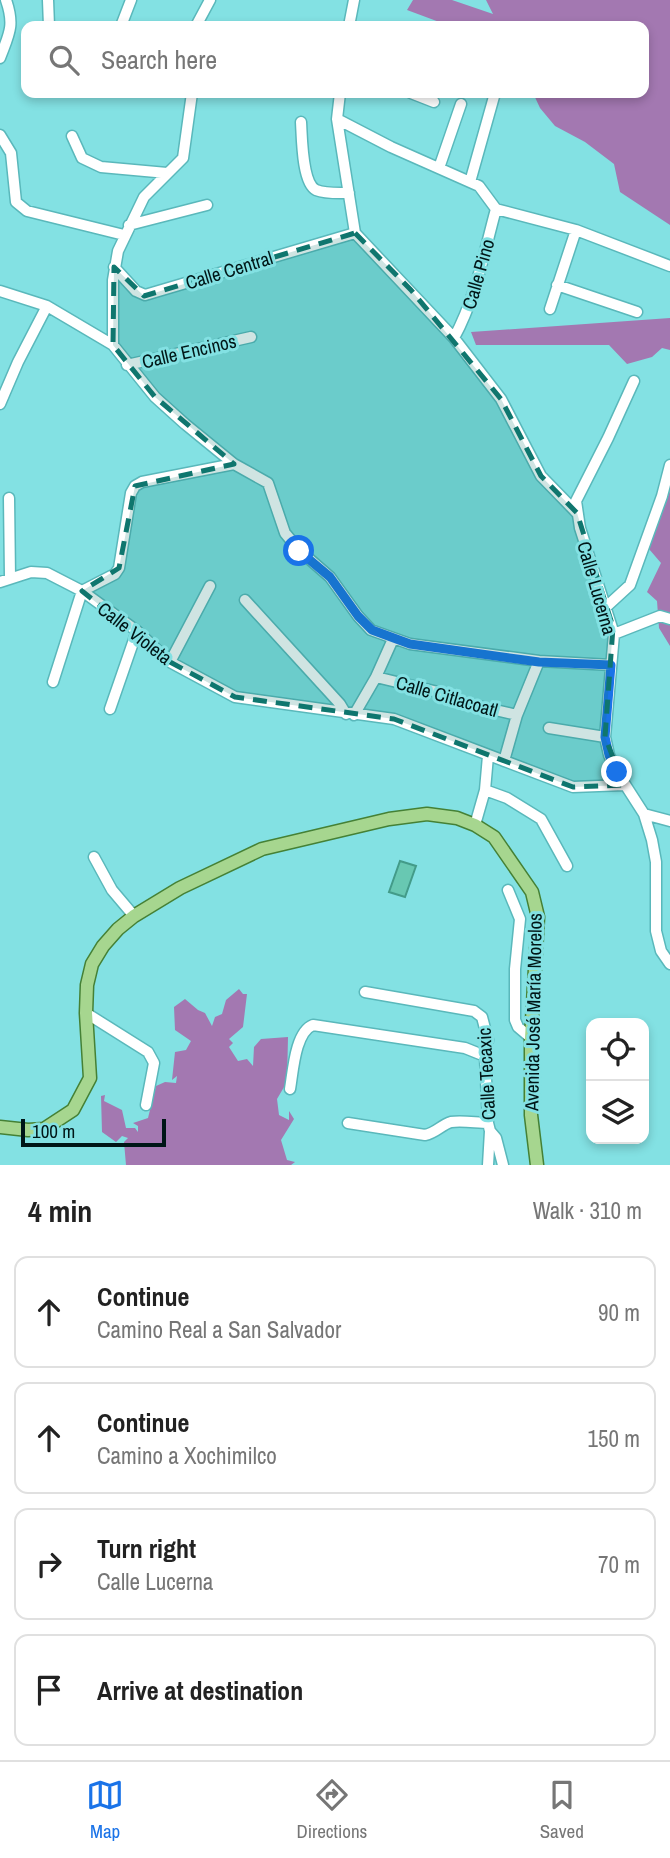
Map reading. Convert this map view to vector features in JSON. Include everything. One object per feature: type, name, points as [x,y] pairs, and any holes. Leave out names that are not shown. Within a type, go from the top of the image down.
[{"type":"main road","name":"Avenida José María Morelos","points":[[0,1127],[44,1129],[73,1110],[90,1078],[86,1013],[87,985],[92,964],[103,946],[134,916],[180,888],[262,849],[389,819],[427,814],[457,818],[494,837],[532,892],[538,917],[530,1038],[531,1115],[537,1165]]},
{"type":"street","points":[[0,58],[11,27],[12,17],[6,0]]},
{"type":"street","points":[[48,0],[49,21]]},
{"type":"street","points":[[123,21],[131,0]]},
{"type":"street","points":[[199,21],[210,0]]},
{"type":"street","points":[[350,21],[354,0]]},
{"type":"street","points":[[113,345],[114,267],[127,230],[144,197],[183,159],[192,98]]},
{"type":"street","points":[[339,98],[337,119],[355,233],[454,338],[501,398],[541,476],[577,513]]},
{"type":"street","points":[[423,98],[433,102]]},
{"type":"street","points":[[470,182],[494,98]]},
{"type":"street","points":[[439,168],[461,104]]},
{"type":"street","points":[[337,119],[479,186],[496,209],[576,230],[670,266]]},
{"type":"street","points":[[301,122],[307,180],[313,188],[320,191],[349,193]]},
{"type":"street","points":[[72,136],[82,158],[102,167],[167,173]]},
{"type":"street","points":[[2,142],[11,153],[16,202],[27,211],[127,230],[207,205]]},
{"type":"street","name":"Calle Pino","points":[[454,338],[467,315],[478,283],[496,209]]},
{"type":"street","points":[[550,309],[576,230]]},
{"type":"street","name":"Calle Central","points":[[114,267],[136,291],[145,295],[355,233]]},
{"type":"street","points":[[557,285],[636,312]]},
{"type":"street","points":[[0,291],[47,306],[113,345],[155,397],[185,424],[234,464],[268,483],[285,534],[299,551],[330,577],[372,630],[410,644],[539,662],[611,665]]},
{"type":"street","points":[[0,404],[47,306]]},
{"type":"street","name":"Calle Encinos","points":[[127,365],[251,337]]},
{"type":"street","points":[[577,513],[576,501],[579,492],[634,381]]},
{"type":"street","points":[[53,682],[82,591],[116,574],[119,568],[131,493],[135,486],[142,482],[234,464]]},
{"type":"street","points":[[606,607],[630,585],[662,496],[670,465]]},
{"type":"street","points":[[5,579],[9,498]]},
{"type":"street","name":"Calle Lucerna","points":[[577,513],[614,634],[605,737],[609,755],[624,785],[644,814]]},
{"type":"street","name":"Calle Violeta","points":[[5,579],[40,571],[82,591],[137,631],[170,662],[235,696],[394,719],[573,787],[624,785]]},
{"type":"street","points":[[170,662],[210,586]]},
{"type":"street","points":[[245,600],[350,714],[376,677],[393,639]]},
{"type":"street","points":[[614,634],[660,617],[670,619]]},
{"type":"street","points":[[110,709],[137,631]]},
{"type":"street","points":[[504,761],[517,715],[539,662]]},
{"type":"street","name":"Calle Citlacoatl","points":[[376,677],[517,715]]},
{"type":"street","points":[[549,728],[605,737]]},
{"type":"street","points":[[475,825],[485,790],[488,756]]},
{"type":"street","points":[[485,790],[507,798],[541,819],[567,866]]},
{"type":"street","points":[[670,821],[644,814],[656,862],[656,931],[661,951],[670,964]]},
{"type":"street","points":[[94,857],[112,890],[134,916]]},
{"type":"street","points":[[508,890],[520,919],[515,969],[515,1020],[518,1027],[530,1038]]},
{"type":"street","name":"Calle Tecaxic","points":[[365,992],[474,1011],[482,1017],[488,1040],[485,1056],[489,1127],[496,1138],[503,1165]]},
{"type":"street","points":[[86,1013],[148,1052],[154,1063],[146,1105]]},
{"type":"street","points":[[290,1089],[301,1035],[313,1025],[465,1048],[485,1056]]},
{"type":"street","points":[[348,1123],[425,1135],[435,1133],[453,1121],[489,1127],[488,1165]]},
{"type":"highlighted area","points":[[355,233],[411,290],[501,399],[541,476],[577,513],[613,627],[605,737],[624,785],[573,787],[394,719],[235,697],[170,662],[82,591],[119,568],[135,486],[234,464],[155,397],[113,345],[114,267],[144,296]]},
{"type":"shaded area","points":[[413,0],[452,0],[493,14],[486,0],[670,0],[670,225],[620,192],[614,164],[585,142],[555,126],[535,98],[649,98],[649,21],[437,21],[407,10]]},
{"type":"shaded area","points":[[670,318],[670,350],[662,348],[652,357],[627,364],[609,345],[476,345],[471,332]]},
{"type":"shaded area","points":[[670,491],[670,646],[659,628],[657,601],[647,592],[661,563],[649,549]]},
{"type":"shaded area","points":[[239,989],[243,994],[247,994],[243,1027],[229,1039],[233,1043],[229,1047],[238,1061],[247,1059],[253,1066],[254,1047],[261,1039],[288,1037],[287,1082],[277,1099],[279,1115],[289,1120],[289,1111],[294,1119],[281,1140],[287,1160],[295,1162],[291,1165],[126,1165],[124,1142],[128,1138],[122,1136],[116,1142],[102,1132],[101,1096],[105,1095],[104,1101],[122,1110],[126,1128],[135,1128],[138,1132],[138,1126],[133,1123],[148,1118],[156,1086],[165,1082],[176,1083],[177,1076],[172,1080],[175,1052],[186,1050],[191,1041],[175,1030],[174,1007],[185,999],[205,1013],[212,1026],[215,1017],[222,1014],[226,1000]]},
{"type":"building","points":[[400,861],[416,866],[405,897],[389,892]]},
{"type":"route","points":[[299,551],[330,577],[358,616],[372,630],[393,639],[410,644],[539,662],[611,665],[605,737],[617,772]]}]
